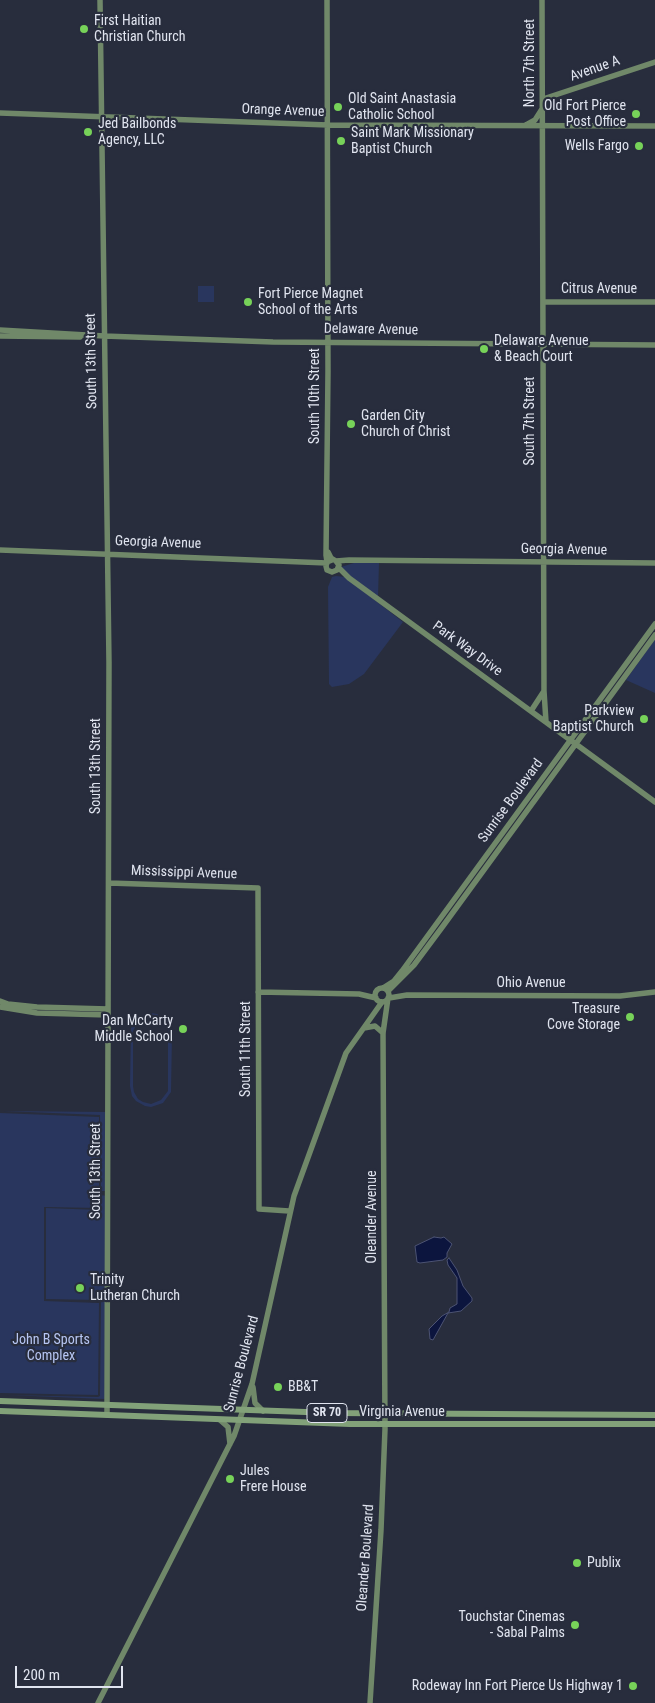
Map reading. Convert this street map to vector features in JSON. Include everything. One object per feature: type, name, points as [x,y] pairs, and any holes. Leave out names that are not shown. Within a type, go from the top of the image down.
[{"type":"main road","name":"Virginia Avenue","points":[[0,1401],[386,1414],[655,1415]]},
{"type":"main road","name":"Virginia Avenue","points":[[0,1411],[240,1421],[386,1424],[655,1424]]},
{"type":"main road","points":[[541,1424],[556,1420],[563,1414]]},
{"type":"street","name":"South 13th Street","points":[[100,0],[109,662],[107,1415]]},
{"type":"street","name":"South 10th Street","points":[[328,0],[327,548],[332,565]]},
{"type":"street","name":"North 7th Street","points":[[542,0],[542,126]]},
{"type":"street","name":"Avenue A","points":[[543,99],[655,62]]},
{"type":"street","points":[[522,126],[535,120],[542,108]]},
{"type":"street","name":"Orange Avenue","points":[[0,113],[328,125],[655,126]]},
{"type":"street","name":"South 7th Street","points":[[542,126],[542,562],[546,722]]},
{"type":"street","name":"Citrus Avenue","points":[[543,302],[655,302]]},
{"type":"street","name":"Delaware Avenue","points":[[0,330],[52,332],[88,336],[328,343],[655,345]]},
{"type":"street","name":"Delaware Avenue","points":[[0,336],[75,338],[88,336]]},
{"type":"street","name":"Georgia Avenue","points":[[0,550],[315,562],[332,565],[354,561],[655,563]]},
{"type":"street","name":"Park Way Drive","points":[[332,565],[655,802]]},
{"type":"street","name":"Sunrise Boulevard","points":[[383,996],[403,977],[443,926],[655,624]]},
{"type":"street","name":"Sunrise Boulevard","points":[[98,1703],[230,1445],[240,1421],[252,1384],[289,1211],[346,1053],[394,981],[655,635]]},
{"type":"street","points":[[530,711],[544,691]]},
{"type":"street","name":"Mississippi Avenue","points":[[109,883],[258,888]]},
{"type":"street","name":"South 11th Street","points":[[258,888],[259,1210],[289,1211]]},
{"type":"street","points":[[403,977],[401,988],[407,995]]},
{"type":"street","name":"Ohio Avenue","points":[[258,992],[383,996],[620,996],[655,992]]},
{"type":"street","name":"Oleander Avenue","points":[[383,996],[386,1414]]},
{"type":"street","points":[[0,1001],[37,1010]]},
{"type":"street","points":[[0,1007],[108,1012]]},
{"type":"street","points":[[364,1028],[375,1026],[383,1033]]},
{"type":"street","points":[[252,1384],[255,1404],[263,1411]]},
{"type":"street","name":"Oleander Boulevard","points":[[370,1703],[386,1414]]},
{"type":"street","points":[[220,1420],[228,1427],[230,1445]]},
{"type":"green space","points":[[198,286],[214,286],[214,302],[198,302]]},
{"type":"green space","points":[[354,563],[379,563],[378,597],[341,567]]},
{"type":"green space","points":[[332,577],[345,577],[403,622],[364,674],[349,684],[332,687],[329,684],[328,587]]},
{"type":"green space","points":[[655,639],[655,693],[626,680]]},
{"type":"green space","points":[[151,1013],[157,1014],[165,1019],[172,1034],[171,1092],[163,1103],[151,1107],[136,1101],[132,1096],[130,1086],[131,1028],[138,1017]],"holes":[[[151,1016],[159,1018],[168,1028],[168,1091],[161,1100],[151,1104],[138,1099],[134,1092],[133,1031],[142,1018]]]},
{"type":"green space","points":[[4,1111],[107,1112],[107,1191],[101,1191],[100,1115]]},
{"type":"green space","name":"John B Sports Complex","points":[[0,1113],[99,1117],[99,1208],[44,1207],[44,1301],[99,1303],[98,1395],[0,1393]]},
{"type":"green space","points":[[101,1195],[107,1196],[105,1399],[7,1395],[100,1396],[101,1302],[99,1300],[46,1299],[46,1208],[100,1210]]},
{"type":"shaded area","points":[[434,1237],[444,1237],[452,1244],[447,1257],[443,1260],[417,1262],[415,1246]]},
{"type":"shaded area","points":[[449,1258],[472,1301],[461,1311],[448,1313],[433,1340],[430,1339],[429,1329],[449,1312],[450,1308],[457,1304],[457,1278],[448,1265],[447,1260]]},
{"type":"place","name":"First Haitian Christian Church","points":[[84,29]]},
{"type":"place","name":"Old Saint Anastasia Catholic School","points":[[338,107]]},
{"type":"place","name":"Old Fort Pierce Post Office","points":[[636,114]]},
{"type":"place","name":"Jed Bailbonds Agency, LLC","points":[[88,132]]},
{"type":"place","name":"Saint Mark Missionary Baptist Church","points":[[341,141]]},
{"type":"place","name":"Wells Fargo","points":[[639,146]]},
{"type":"place","name":"Fort Pierce Magnet School of the Arts","points":[[248,302]]},
{"type":"place","name":"Delaware Avenue & Beach Court","points":[[484,349]]},
{"type":"place","name":"Garden City Church of Christ","points":[[351,424]]},
{"type":"place","name":"Parkview Baptist Church","points":[[644,719]]},
{"type":"place","name":"Treasure Cove Storage","points":[[630,1017]]},
{"type":"place","name":"Dan McCarty Middle School","points":[[183,1029]]},
{"type":"place","name":"Trinity Lutheran Church","points":[[80,1288]]},
{"type":"place","name":"BB&T","points":[[278,1387]]},
{"type":"place","name":"Jules Frere House","points":[[230,1479]]},
{"type":"place","name":"Publix","points":[[577,1563]]},
{"type":"place","name":"Touchstar Cinemas - Sabal Palms","points":[[575,1625]]},
{"type":"place","name":"Rodeway Inn Fort Pierce Us Highway 1","points":[[633,1686]]}]
